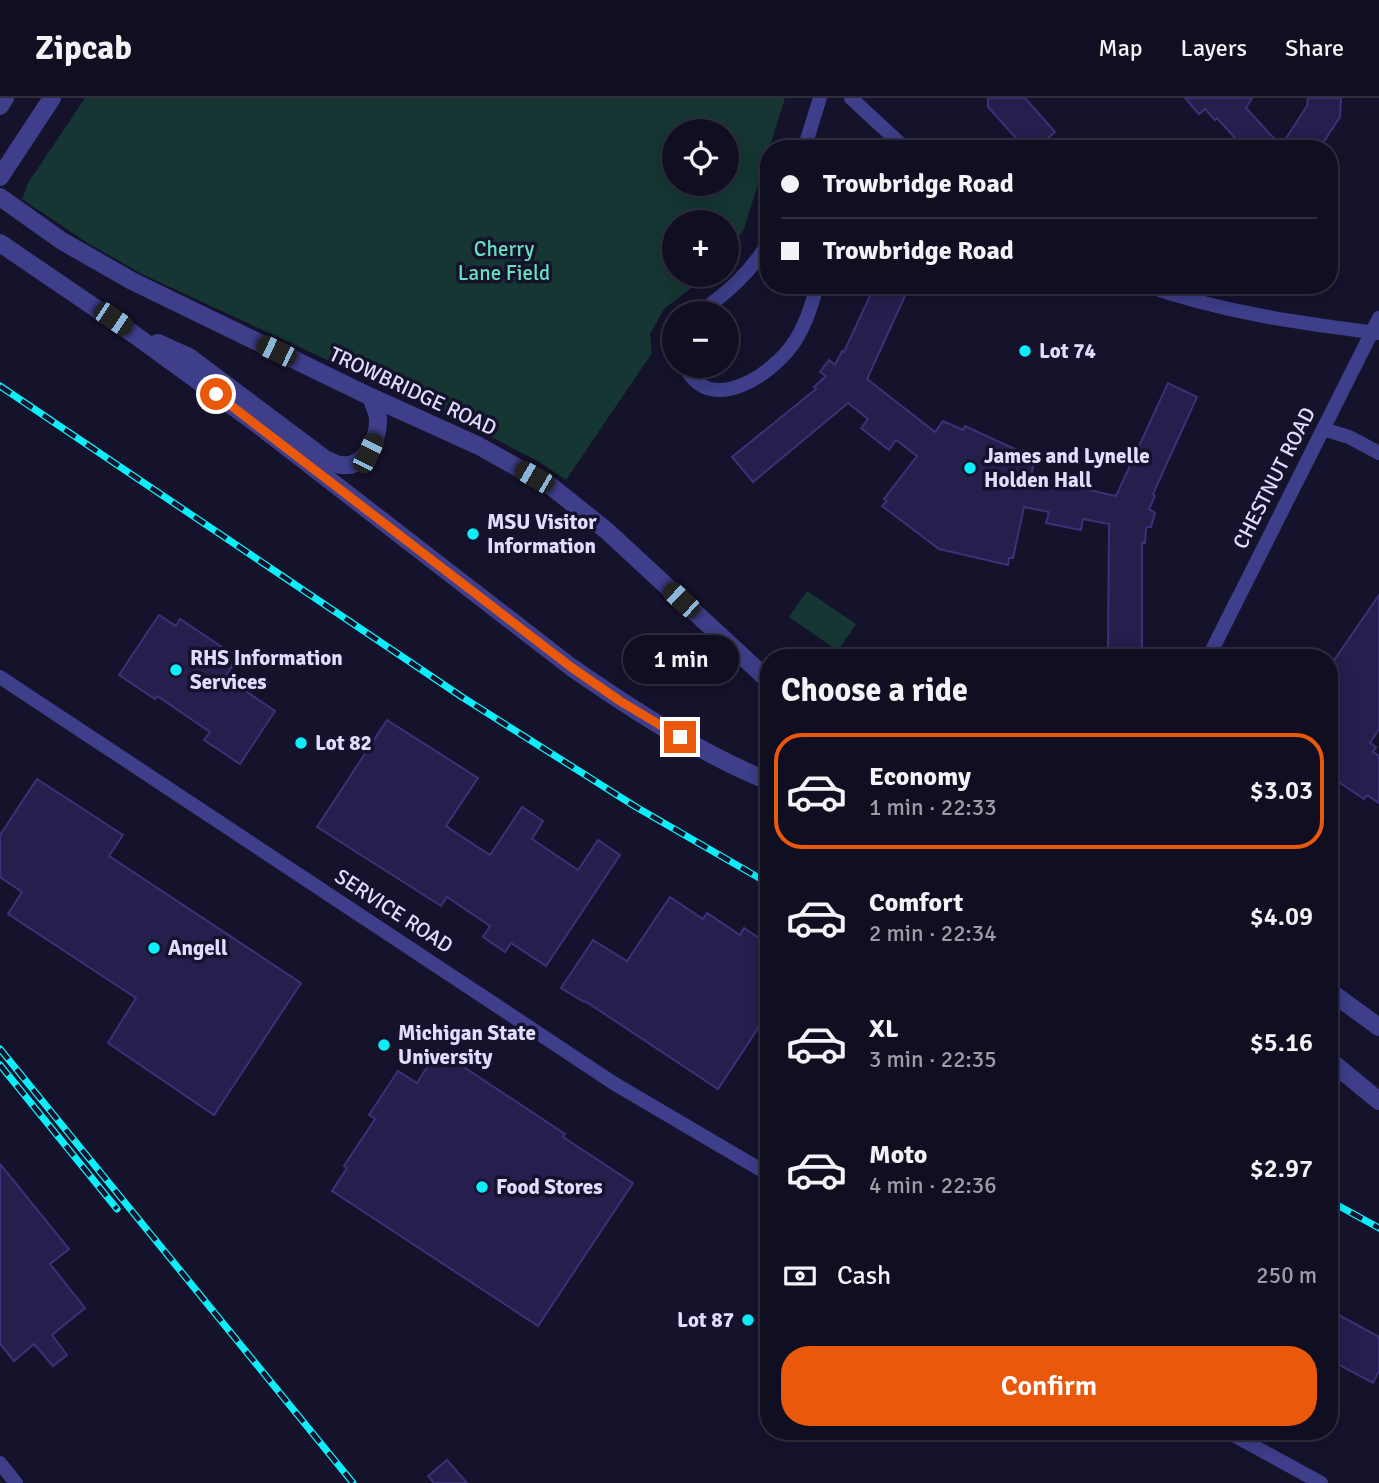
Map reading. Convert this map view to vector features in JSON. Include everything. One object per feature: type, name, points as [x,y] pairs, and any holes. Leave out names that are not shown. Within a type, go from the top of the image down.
[{"type":"street","points":[[0,106],[5,98]]},
{"type":"street","points":[[0,177],[52,98]]},
{"type":"street","points":[[807,140],[820,98]]},
{"type":"street","points":[[851,98],[896,140]]},
{"type":"street","name":"TROWBRIDGE ROAD","points":[[0,197],[62,241],[108,268],[371,397],[479,446],[552,487],[607,531],[760,673]]},
{"type":"street","points":[[0,243],[135,335],[257,424],[581,674],[680,737],[760,777]]},
{"type":"street","points":[[714,301],[744,277],[760,254]]},
{"type":"street","points":[[694,378],[718,391],[727,391],[762,375],[787,353],[795,342],[805,324],[814,294]]},
{"type":"street","points":[[1171,294],[1259,317],[1376,333]]},
{"type":"street","name":"CHESTNUT ROAD","points":[[1213,649],[1323,429],[1376,333],[1379,318]]},
{"type":"street","points":[[135,335],[188,357],[325,459],[341,465],[353,464],[368,453],[376,436],[378,417],[371,397]]},
{"type":"street","points":[[1323,429],[1349,437],[1379,453]]},
{"type":"street","name":"SERVICE ROAD","points":[[0,677],[615,1084],[760,1169]]},
{"type":"street","points":[[1338,997],[1379,1027]]},
{"type":"street","points":[[1338,1067],[1379,1101]]},
{"type":"street","points":[[1243,1440],[1321,1483]]},
{"type":"street","points":[[0,1463],[16,1483]]},
{"type":"green space","name":"Cherry Lane Field","points":[[85,98],[785,98],[772,140],[760,140],[760,178],[739,237],[739,210],[662,210],[662,287],[692,287],[674,301],[662,301],[662,313],[650,334],[652,353],[566,480],[539,462],[478,430],[144,275],[89,244],[22,199],[28,183]]},
{"type":"green space","points":[[807,591],[856,624],[839,649],[835,649],[789,617]]},
{"type":"building","points":[[988,98],[1025,98],[1055,132],[1046,140],[1018,140],[988,107]]},
{"type":"building","points":[[1185,98],[1252,98],[1246,108],[1275,140],[1237,140],[1205,109],[1199,114]]},
{"type":"building","points":[[1308,98],[1341,98],[1340,117],[1325,140],[1285,140],[1307,106]]},
{"type":"building","name":"James and Lynelle Holden Hall","points":[[871,294],[906,294],[867,379],[935,432],[943,421],[963,430],[965,426],[1017,450],[1015,454],[1034,463],[1031,477],[1116,496],[1168,383],[1197,397],[1153,494],[1155,496],[1149,509],[1155,513],[1151,527],[1146,529],[1145,543],[1142,543],[1142,649],[1108,649],[1109,524],[1083,519],[1081,530],[1046,523],[1049,512],[1024,507],[1013,558],[1009,558],[1008,565],[939,549],[882,506],[887,501],[884,499],[917,456],[896,440],[889,450],[861,428],[868,419],[848,403],[753,482],[732,457],[816,389],[814,387],[826,376],[820,372],[829,360],[835,365],[842,351],[844,352]]},
{"type":"building","points":[[1379,595],[1379,729],[1370,743],[1376,747],[1373,752],[1379,756],[1379,803],[1367,795],[1364,799],[1338,782],[1338,654]]},
{"type":"building","name":"RHS Information Services","points":[[159,615],[176,626],[180,619],[222,647],[218,654],[233,665],[225,677],[275,711],[240,764],[204,740],[210,732],[157,696],[155,699],[119,675]]},
{"type":"building","points":[[387,720],[478,778],[446,826],[490,855],[522,807],[543,821],[532,839],[578,870],[598,840],[620,855],[546,966],[511,943],[505,952],[483,937],[490,926],[447,897],[441,906],[317,827]]},
{"type":"building","name":"Angell","points":[[37,779],[123,835],[109,856],[301,983],[214,1115],[108,1043],[136,998],[8,914],[22,892],[0,877],[0,835]]},
{"type":"building","points":[[670,897],[703,919],[707,913],[740,935],[744,928],[760,939],[760,1025],[718,1089],[561,988],[593,940],[627,961]]},
{"type":"building","name":"Food Stores","points":[[438,1050],[565,1134],[563,1137],[633,1183],[538,1326],[332,1191],[347,1168],[344,1166],[375,1119],[369,1115],[398,1071],[417,1083]]},
{"type":"building","points":[[0,1164],[69,1249],[50,1264],[85,1308],[52,1335],[67,1355],[53,1366],[34,1344],[14,1361],[0,1344]]},
{"type":"building","points":[[1338,1314],[1379,1337],[1379,1371],[1373,1383],[1338,1364]]},
{"type":"building","points":[[447,1460],[467,1483],[434,1483],[428,1476]]},
{"type":"railway","points":[[0,386],[462,697],[636,807],[760,878]]},
{"type":"railway","points":[[0,1049],[353,1483]]},
{"type":"railway","points":[[0,1065],[117,1209]]},
{"type":"railway","points":[[1338,1205],[1379,1228]]},
{"type":"place","name":"Lot 74","points":[[1025,351]]},
{"type":"place","name":"James and Lynelle Holden Hall","points":[[970,468]]},
{"type":"place","name":"MSU Visitor Information","points":[[473,534]]},
{"type":"place","name":"RHS Information Services","points":[[176,670]]},
{"type":"place","name":"Lot 82","points":[[301,743]]},
{"type":"place","name":"Angell","points":[[154,948]]},
{"type":"place","name":"Michigan State University","points":[[384,1045]]},
{"type":"place","name":"Food Stores","points":[[482,1187]]},
{"type":"place","name":"Lot 87","points":[[748,1320]]},
{"type":"route","points":[[216,394],[571,667],[620,701],[680,737]]}]
